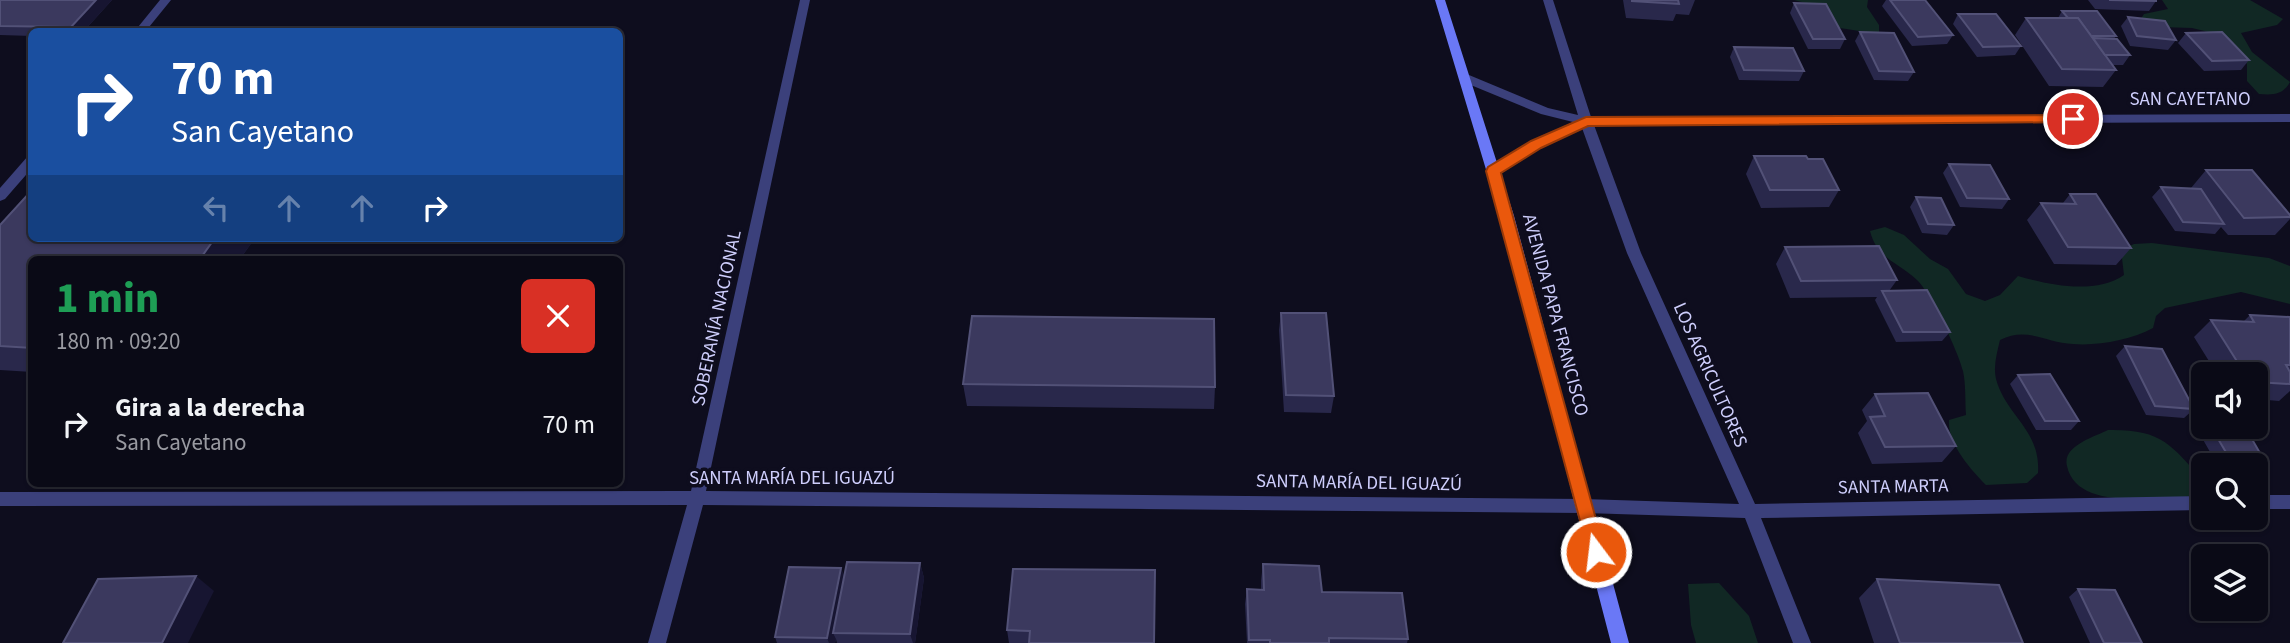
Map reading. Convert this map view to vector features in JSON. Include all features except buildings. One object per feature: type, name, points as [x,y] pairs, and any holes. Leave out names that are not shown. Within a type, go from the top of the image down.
[{"type":"main road","name":"AVENIDA PAPA FRANCISCO","points":[[1440,0],[1493,171],[1620,643]]},
{"type":"street","points":[[142,28],[166,0]]},
{"type":"street","name":"SOBERANÍA NACIONAL","points":[[657,643],[697,498],[805,0]]},
{"type":"street","name":"LOS AGRICULTORES","points":[[1548,0],[1586,121],[1634,253],[1750,511],[1802,643]]},
{"type":"street","name":"SAN CAYETANO","points":[[1465,78],[1545,111],[1586,121],[2290,118]]},
{"type":"street","name":"SAN CAYETANO","points":[[1493,171],[1536,144],[1586,121]]},
{"type":"street","points":[[0,196],[28,164]]},
{"type":"street","name":"SANTA MARÍA DEL IGUAZÚ","points":[[0,499],[697,498],[1584,506]]},
{"type":"street","points":[[2268,502],[2290,502]]},
{"type":"street","name":"SANTA MARTA","points":[[1584,506],[1750,511],[2191,503]]},
{"type":"green space","points":[[1794,0],[1868,0],[1867,7],[1879,25],[1879,34],[1840,28],[1817,6]]},
{"type":"green space","points":[[2162,0],[2250,0],[2283,19],[2277,25],[2241,33],[2252,52],[2290,82],[2284,90],[2277,93],[2259,94],[2247,81],[2247,64],[2225,36],[2192,28],[2160,27],[2140,20],[2144,14],[2168,9]]},
{"type":"green space","points":[[1885,227],[1904,235],[1930,259],[1948,269],[1966,294],[1985,301],[2000,295],[2018,276],[2072,286],[2100,285],[2112,281],[2124,275],[2121,250],[2134,244],[2152,243],[2269,258],[2290,266],[2290,304],[2241,292],[2165,308],[2156,316],[2153,328],[2114,341],[2073,344],[2028,335],[2010,336],[2000,340],[1995,364],[1996,379],[2007,403],[2034,445],[2038,473],[2027,483],[1986,485],[1961,456],[1949,429],[1949,420],[1966,415],[1964,376],[1956,351],[1923,287],[1883,254],[1873,240],[1870,231]]},
{"type":"green space","points":[[2108,430],[2141,432],[2153,436],[2173,448],[2191,467],[2191,497],[2124,499],[2087,491],[2074,481],[2067,466],[2069,453],[2080,443]]},
{"type":"green space","points":[[1719,583],[1749,616],[1758,643],[1696,643],[1691,625],[1688,584]]},
{"type":"route","points":[[1596,552],[1493,171],[1536,144],[1586,121],[2073,119]]}]
